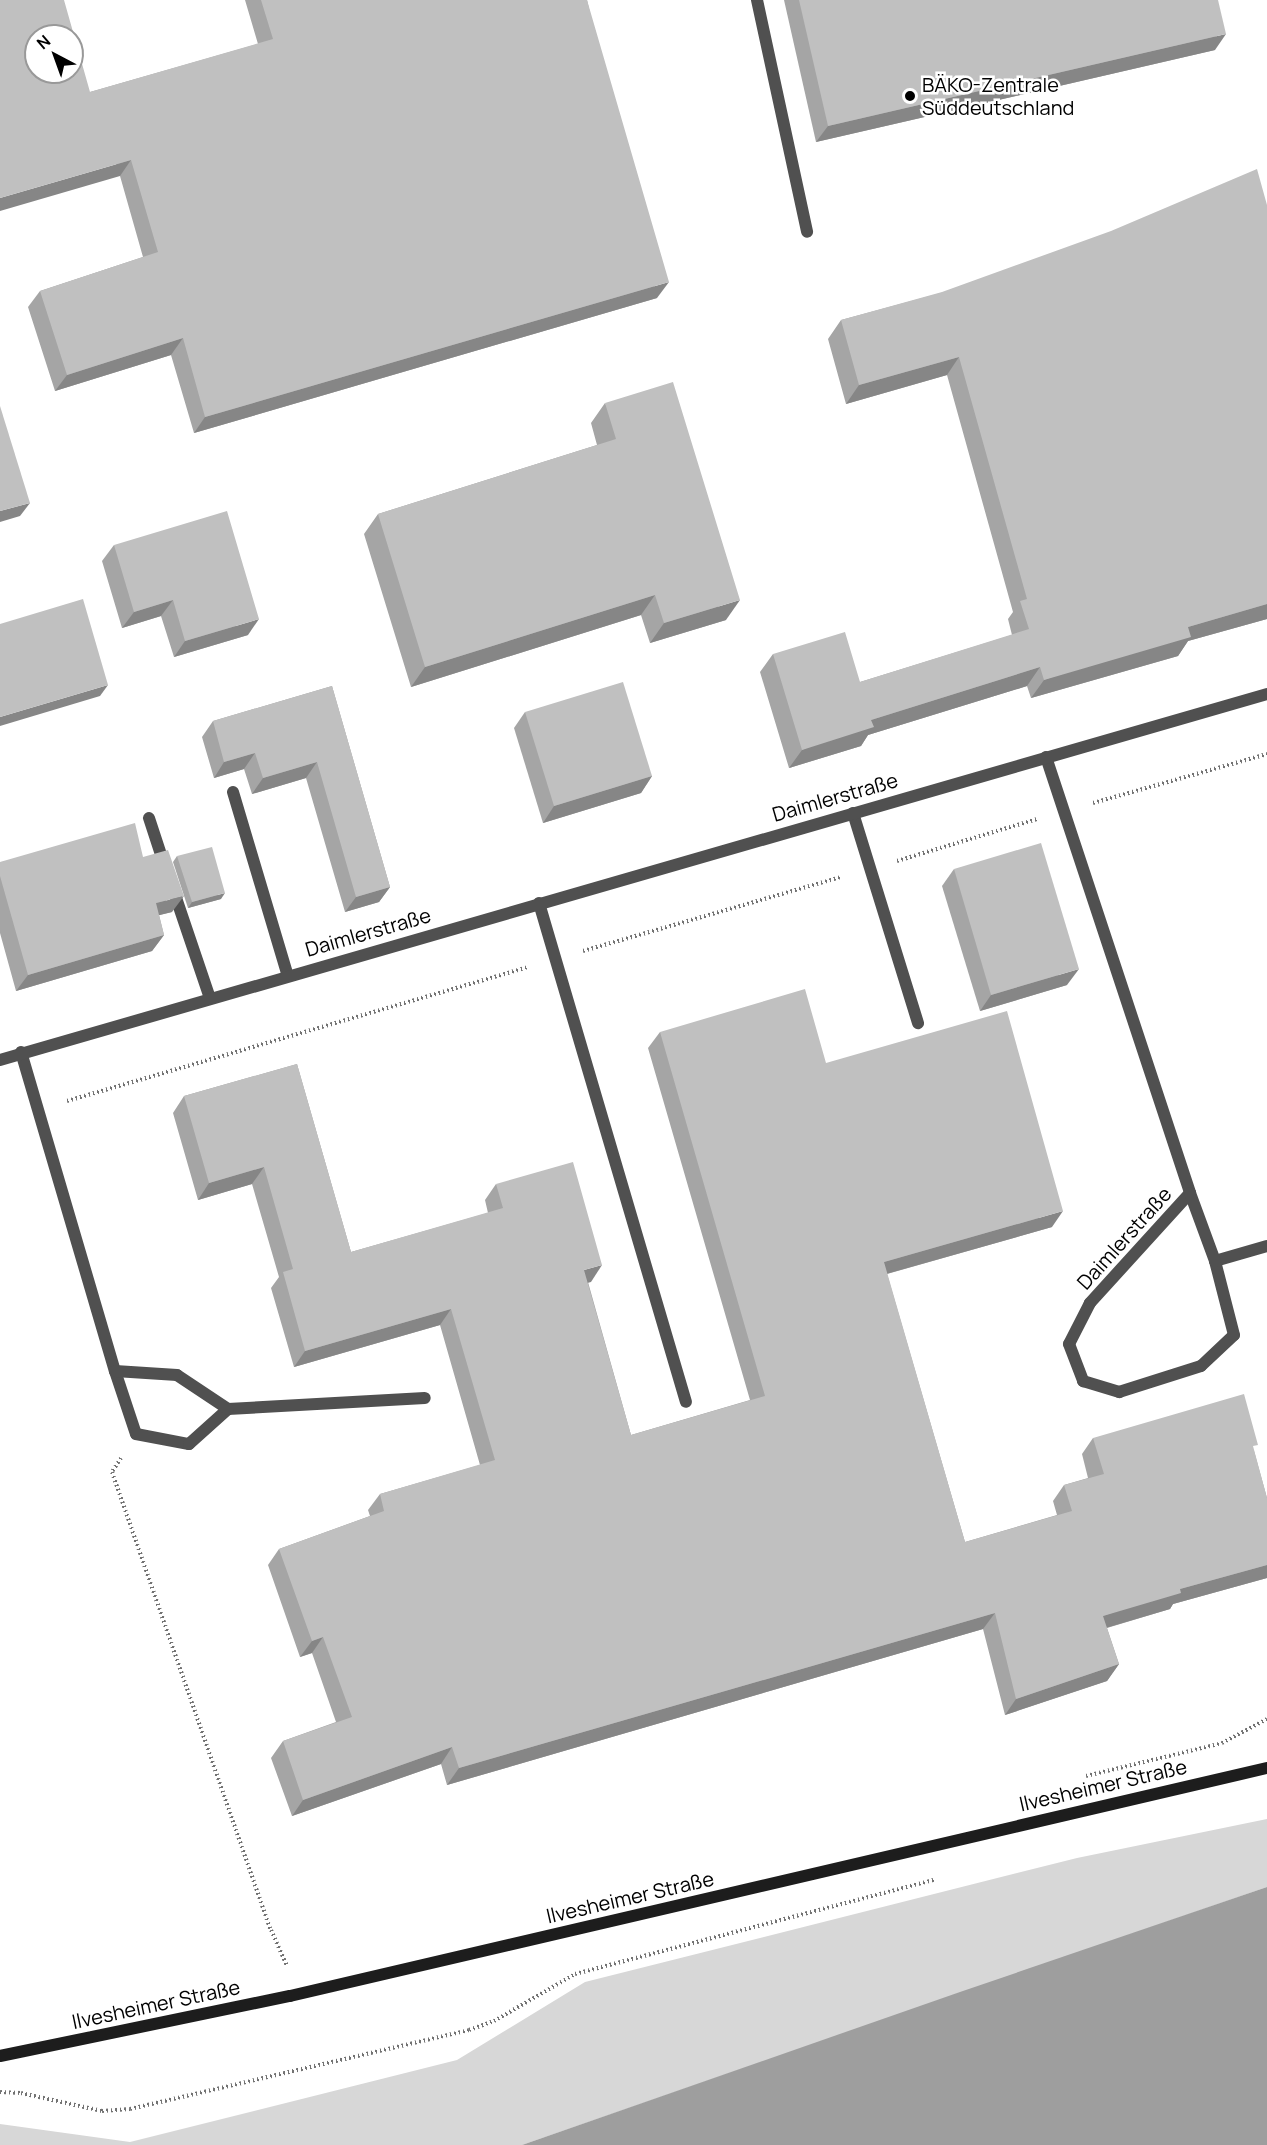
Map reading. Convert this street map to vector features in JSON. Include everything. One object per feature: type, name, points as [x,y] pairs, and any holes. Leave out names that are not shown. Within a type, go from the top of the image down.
[{"type":"main road","name":"Ilvesheimer Straße","points":[[0,2056],[290,1996],[1267,1768]]},
{"type":"street","points":[[757,0],[807,232]]},
{"type":"street","name":"Daimlerstraße","points":[[0,1060],[21,1052],[1267,694]]},
{"type":"street","name":"Daimlerstraße","points":[[1046,757],[1190,1193],[1215,1261],[1234,1335],[1201,1365],[1119,1392],[1083,1381],[1069,1344],[1090,1303],[1190,1193]]},
{"type":"street","points":[[233,792],[288,976]]},
{"type":"street","points":[[853,813],[918,1023]]},
{"type":"street","points":[[149,819],[210,998]]},
{"type":"street","points":[[539,903],[687,1402]]},
{"type":"street","points":[[21,1052],[115,1371],[136,1434],[189,1444],[228,1409]]},
{"type":"street","points":[[1215,1261],[1267,1246]]},
{"type":"street","points":[[115,1371],[177,1375],[228,1409],[425,1398]]},
{"type":"path","points":[[38,1109],[1267,754]]},
{"type":"path","points":[[136,1434],[112,1472],[271,1930],[289,1972],[290,1996]]},
{"type":"path","points":[[0,2092],[21,2093],[102,2111],[141,2106],[470,2030],[494,2021],[575,1974],[941,1878]]},
{"type":"shaded area","points":[[1267,1819],[1267,1887],[522,2145],[0,2145],[0,2124],[130,2142],[457,2060],[585,1982],[1077,1858]]},
{"type":"shaded area","points":[[1267,1887],[1267,2145],[522,2145],[960,1992]]},
{"type":"building","points":[[0,0],[64,0],[71,24],[24,24],[24,84],[84,84],[84,71],[90,92],[273,39],[261,0],[587,0],[669,282],[205,417],[183,338],[67,375],[40,291],[158,252],[131,160],[0,198]]},
{"type":"building","name":"BÄKO-Zentrale Süddeutschland","points":[[799,0],[1218,0],[1226,34],[828,126]]},
{"type":"building","points":[[1257,169],[1267,205],[1267,604],[1188,627],[1191,637],[1044,680],[1040,667],[871,720],[874,727],[802,750],[773,654],[845,632],[860,682],[1029,629],[1020,601],[1027,599],[959,357],[859,385],[841,320],[942,292],[1111,231]]},
{"type":"building","points":[[673,382],[740,600],[664,623],[655,595],[425,667],[378,514],[616,439],[605,403]]},
{"type":"building","points":[[0,406],[30,503],[0,511]]},
{"type":"building","points":[[227,511],[259,619],[185,641],[173,600],[134,612],[114,545]]},
{"type":"building","points":[[83,599],[108,685],[0,717],[0,624]]},
{"type":"building","points":[[623,682],[652,776],[554,806],[525,712]]},
{"type":"building","points":[[332,686],[390,887],[356,897],[317,762],[263,778],[255,753],[224,762],[213,721]]},
{"type":"building","points":[[135,823],[143,857],[168,850],[184,896],[156,903],[164,935],[28,975],[0,876],[0,862]]},
{"type":"building","points":[[1041,843],[1079,969],[991,995],[954,869]]},
{"type":"building","points":[[212,847],[225,893],[192,902],[177,856]]},
{"type":"building","points":[[805,989],[826,1063],[1007,1011],[1063,1211],[884,1262],[965,1542],[1072,1511],[1064,1485],[1104,1474],[1093,1438],[1244,1394],[1258,1445],[1253,1446],[1267,1498],[1267,1565],[1180,1589],[1181,1593],[1103,1616],[1119,1664],[1016,1699],[995,1613],[459,1768],[452,1747],[303,1800],[283,1741],[352,1717],[323,1637],[312,1641],[279,1549],[384,1511],[380,1494],[495,1460],[451,1309],[305,1351],[283,1272],[293,1269],[264,1167],[209,1183],[184,1096],[297,1064],[351,1252],[503,1208],[496,1184],[573,1162],[602,1265],[584,1270],[631,1435],[765,1396],[660,1032]]},
{"type":"place","name":"BÄKO-Zentrale Süddeutschland","points":[[910,96]]}]
